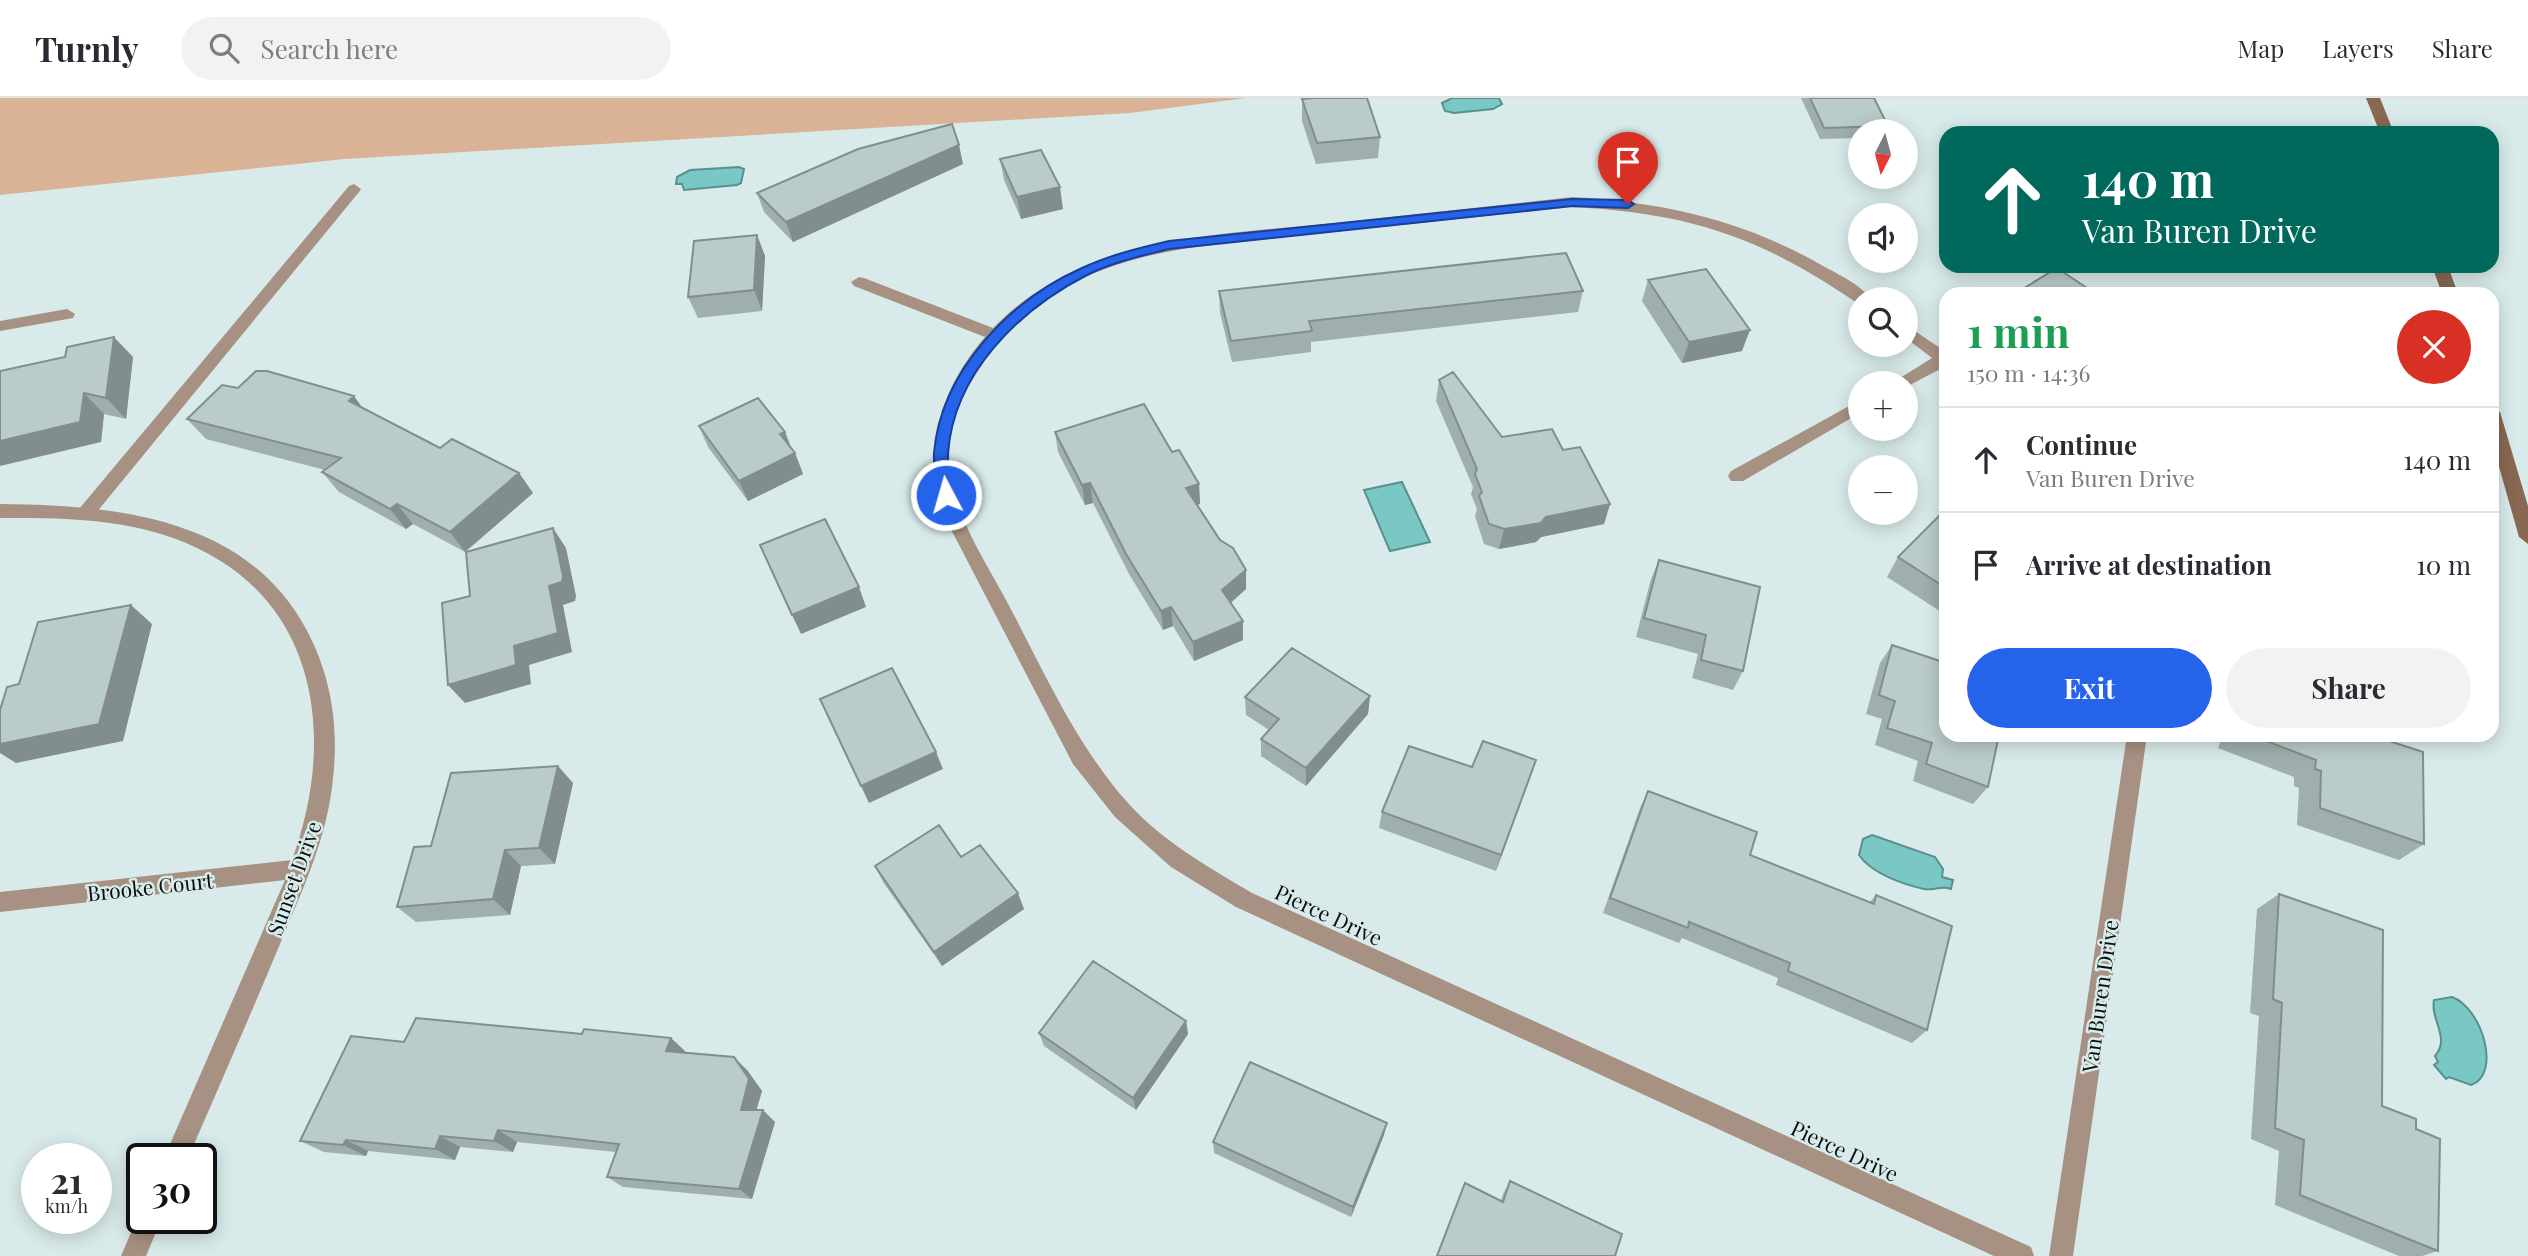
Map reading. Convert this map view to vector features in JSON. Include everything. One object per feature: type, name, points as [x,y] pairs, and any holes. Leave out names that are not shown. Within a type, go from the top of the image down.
[{"type":"main road","points":[[2372,98],[2384,126]]},
{"type":"main road","points":[[2499,436],[2528,537]]},
{"type":"street","points":[[85,514],[354,189]]},
{"type":"street","name":"Pierce Drive","points":[[1848,288],[1822,270],[1720,222],[1675,210],[1628,204],[1572,202],[1169,245],[1122,257],[1085,271],[1051,290],[995,335],[966,374],[948,415],[941,454],[946,495],[955,522],[1080,758],[1122,811],[1178,860],[1244,900],[2022,1256]]},
{"type":"street","points":[[859,282],[995,335]]},
{"type":"street","points":[[0,326],[67,314]]},
{"type":"street","points":[[1918,339],[1939,355]]},
{"type":"street","points":[[1918,373],[1939,362]]},
{"type":"street","points":[[1737,476],[1848,413]]},
{"type":"street","name":"Sunset Drive","points":[[0,511],[124,518],[184,534],[225,554],[265,584],[289,611],[309,649],[323,692],[326,754],[314,824],[300,869],[182,1143]]},
{"type":"street","name":"Van Buren Drive","points":[[2061,1256],[2136,742]]},
{"type":"street","name":"Brooke Court","points":[[0,902],[300,869]]},
{"type":"street","points":[[133,1256],[143,1234]]},
{"type":"shaded area","points":[[0,98],[1246,98],[1130,113],[344,159],[0,195]]},
{"type":"water","points":[[1452,98],[1499,98],[1502,104],[1493,109],[1454,113],[1445,111],[1442,103]]},
{"type":"water","points":[[744,169],[741,183],[737,185],[684,190],[682,184],[676,184],[677,177],[690,170]]},
{"type":"water","points":[[1402,482],[1430,542],[1390,551],[1364,490]]},
{"type":"water","points":[[1872,835],[1935,857],[1943,869],[1942,877],[1953,880],[1951,889],[1915,887],[1871,867],[1859,855],[1863,839]]},
{"type":"water","points":[[2452,997],[2463,1003],[2472,1014],[2484,1041],[2487,1055],[2485,1068],[2480,1079],[2471,1085],[2449,1077],[2446,1079],[2434,1065],[2438,1062],[2435,1056],[2441,1036],[2434,1000]]},
{"type":"building","points":[[1367,98],[1380,137],[1317,143],[1302,99]]},
{"type":"building","points":[[1810,98],[1874,98],[1884,119],[1848,119],[1848,127],[1824,128]]},
{"type":"building","points":[[952,124],[959,145],[786,222],[757,193],[858,149]]},
{"type":"building","points":[[1041,150],[1060,187],[1017,197],[1000,159]]},
{"type":"building","points":[[757,235],[754,290],[688,297],[694,241]]},
{"type":"building","points":[[1566,253],[1583,291],[1309,321],[1312,331],[1231,341],[1219,291]]},
{"type":"building","points":[[1706,269],[1750,330],[1689,342],[1648,280]]},
{"type":"building","points":[[2049,273],[2064,273],[2086,287],[2026,287]]},
{"type":"building","points":[[114,337],[106,398],[84,393],[80,422],[0,441],[0,371],[65,357],[67,347]]},
{"type":"building","points":[[256,371],[267,371],[354,396],[349,401],[440,448],[452,439],[519,473],[450,532],[397,504],[390,509],[322,472],[341,458],[187,419],[222,385],[238,388]]},
{"type":"building","points":[[1453,372],[1502,437],[1552,429],[1563,450],[1580,447],[1610,504],[1546,517],[1541,523],[1504,529],[1489,524],[1479,496],[1482,492],[1475,474],[1477,469],[1439,380]]},
{"type":"building","points":[[758,398],[785,432],[780,434],[795,453],[739,481],[699,426]]},
{"type":"building","points":[[1144,404],[1172,452],[1179,450],[1199,484],[1186,488],[1220,540],[1233,548],[1246,570],[1222,590],[1243,621],[1193,642],[1171,607],[1161,611],[1126,554],[1090,483],[1082,485],[1055,432]]},
{"type":"building","points":[[1939,516],[1939,583],[1898,557]]},
{"type":"building","points":[[825,519],[859,587],[792,615],[760,545]]},
{"type":"building","points":[[553,528],[563,576],[562,582],[549,586],[558,633],[514,646],[516,665],[448,685],[442,603],[470,596],[466,552]]},
{"type":"building","points":[[1659,560],[1760,587],[1743,671],[1701,660],[1706,635],[1644,618]]},
{"type":"building","points":[[131,605],[99,724],[0,744],[0,710],[7,687],[19,684],[38,622]]},
{"type":"building","points":[[1892,645],[1939,661],[1939,742],[1998,742],[1988,787],[1926,764],[1932,743],[1887,728],[1895,701],[1879,695]]},
{"type":"building","points":[[1292,648],[1370,696],[1306,768],[1261,739],[1279,719],[1245,697]]},
{"type":"building","points":[[892,668],[936,752],[861,786],[820,699]]},
{"type":"building","points":[[1483,741],[1536,760],[1501,855],[1382,812],[1409,746],[1472,767]]},
{"type":"building","points":[[2269,742],[2392,742],[2423,752],[2424,844],[2320,808],[2321,771],[2315,769],[2316,760]]},
{"type":"building","points":[[558,766],[539,848],[505,850],[493,899],[397,907],[414,847],[431,846],[451,773]]},
{"type":"building","points":[[1648,791],[1757,832],[1750,855],[1874,904],[1876,895],[1952,926],[1927,1030],[1788,971],[1790,963],[1689,922],[1688,928],[1610,898]]},
{"type":"building","points":[[939,825],[961,857],[980,845],[1018,893],[934,952],[875,866]]},
{"type":"building","points":[[2279,894],[2383,930],[2382,1106],[2416,1119],[2416,1129],[2440,1139],[2438,1251],[2300,1195],[2304,1140],[2275,1128],[2282,1003],[2273,999]]},
{"type":"building","points":[[1093,961],[1186,1021],[1133,1098],[1039,1033]]},
{"type":"building","points":[[416,1018],[582,1034],[584,1029],[671,1038],[666,1051],[734,1057],[749,1079],[741,1110],[763,1110],[739,1189],[607,1177],[619,1144],[498,1130],[494,1141],[440,1136],[435,1149],[346,1140],[343,1145],[300,1141],[351,1036],[404,1042]]},
{"type":"building","points":[[1250,1062],[1387,1123],[1353,1207],[1213,1142]]},
{"type":"building","points":[[1510,1181],[1622,1234],[1615,1256],[1437,1256],[1465,1183],[1503,1202]]},
{"type":"route","points":[[946,495],[941,454],[944,435],[948,415],[966,374],[995,335],[1007,324],[1051,290],[1085,271],[1122,257],[1169,245],[1572,202],[1628,204]]}]
